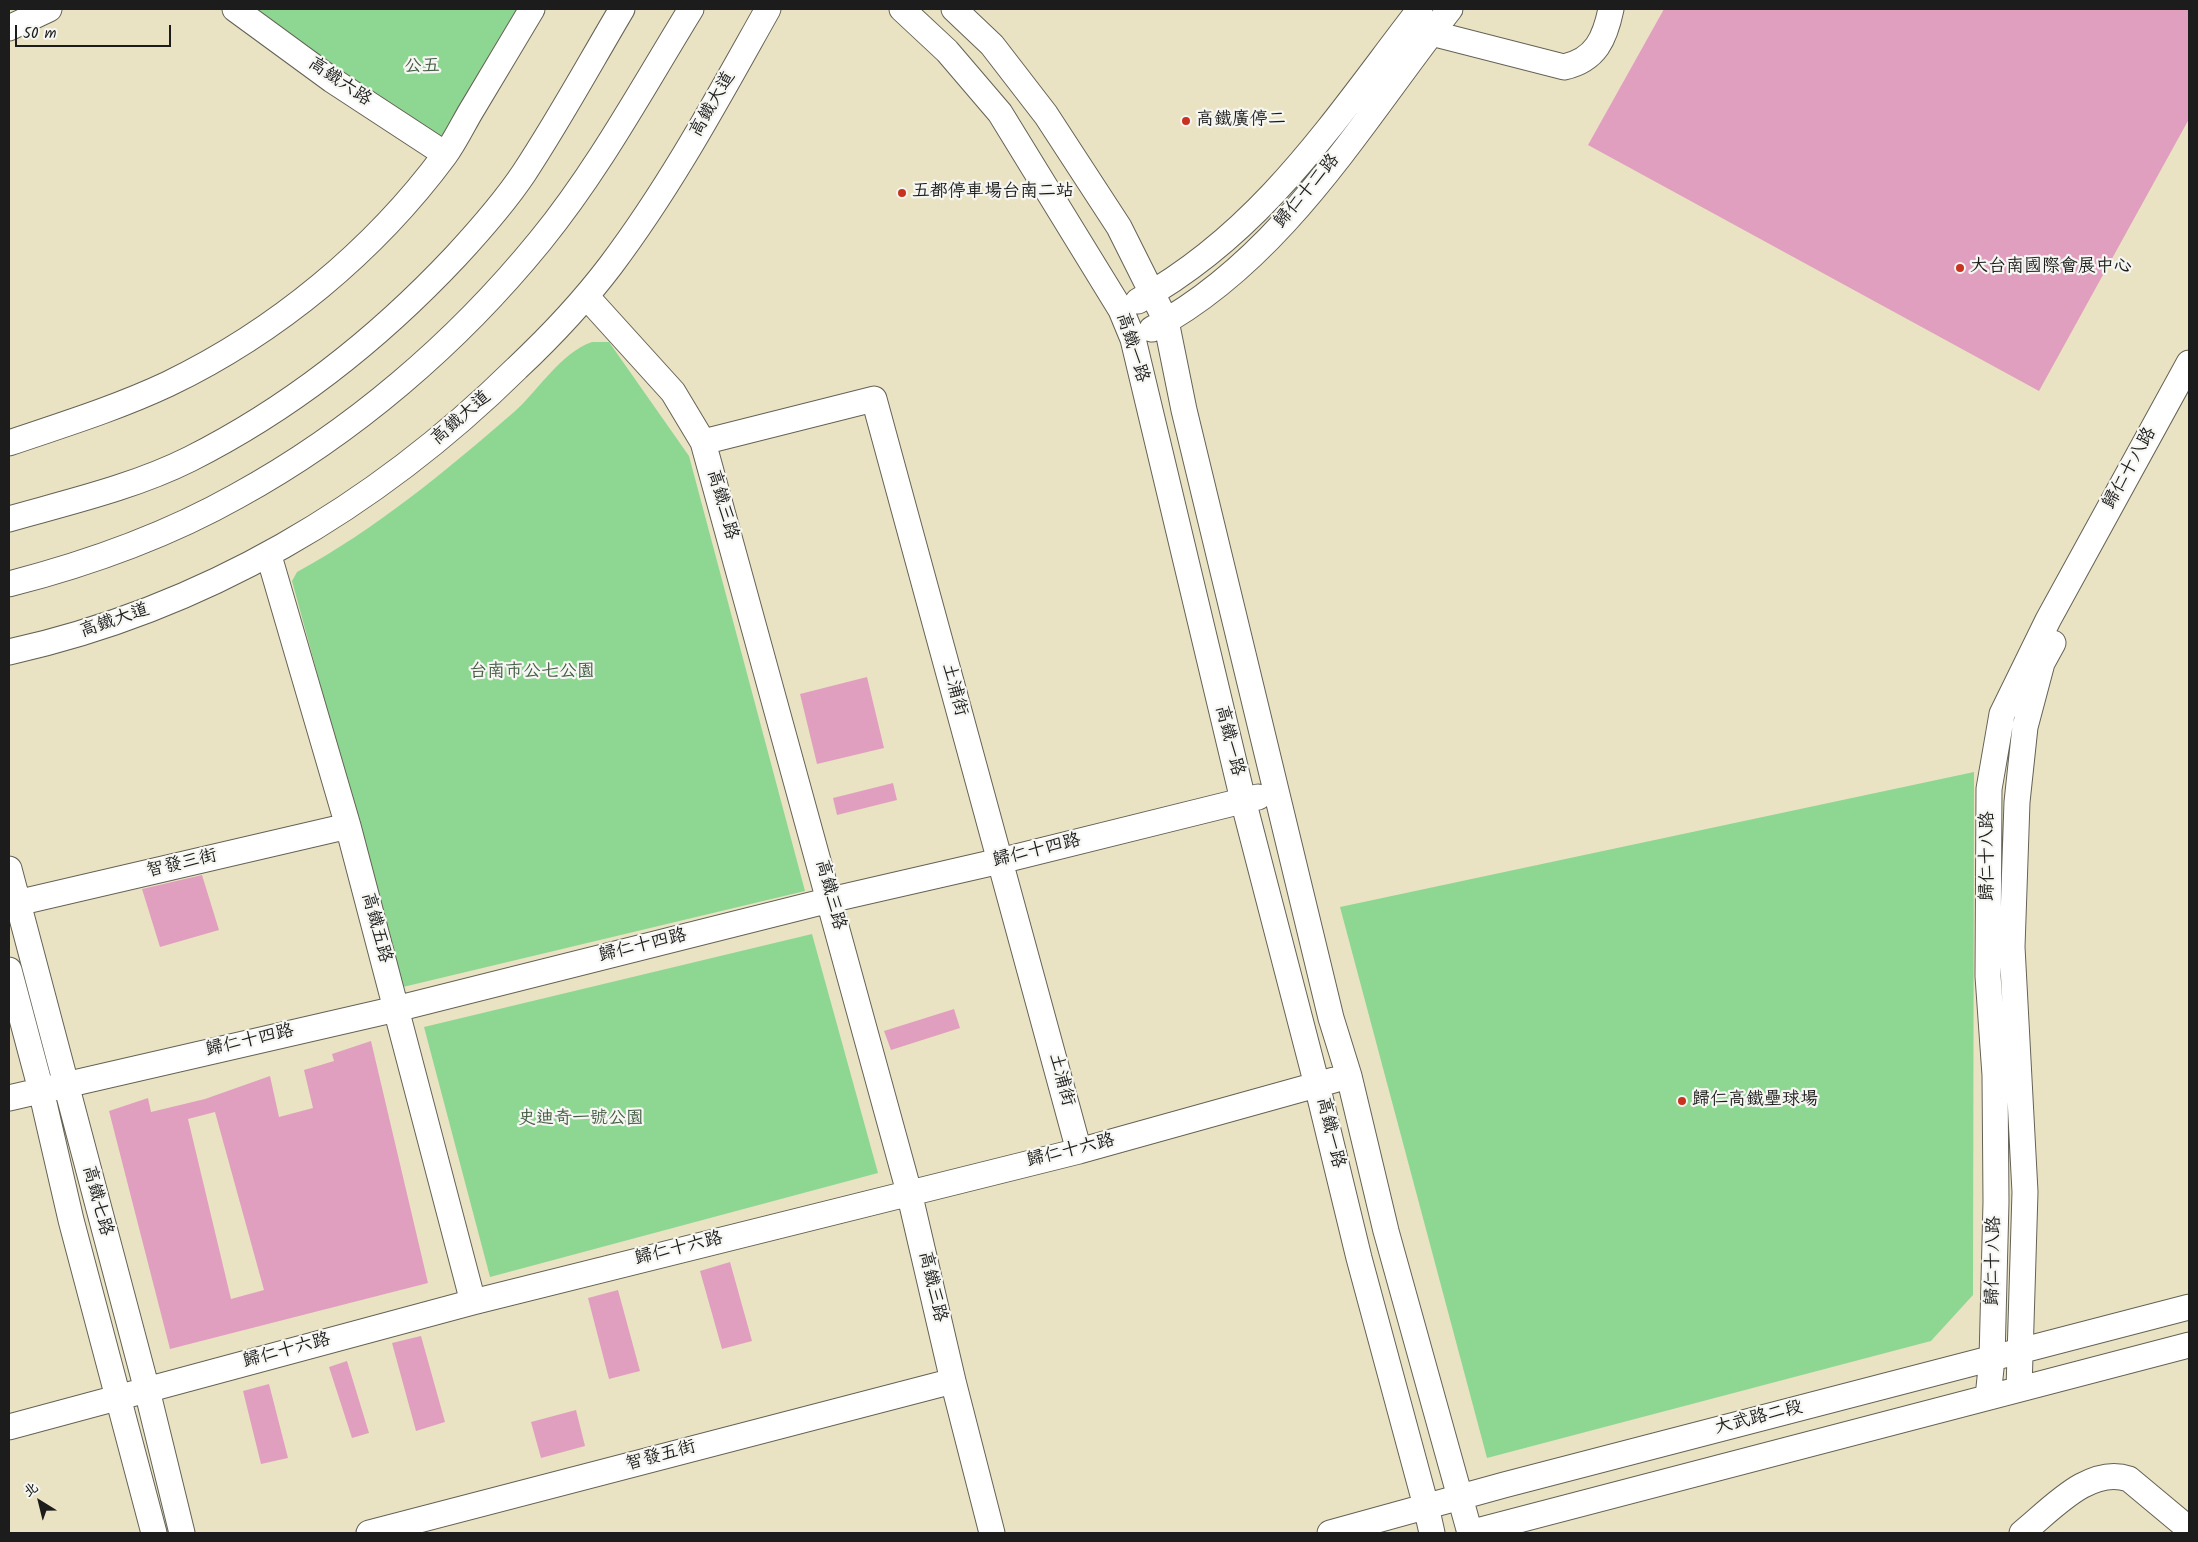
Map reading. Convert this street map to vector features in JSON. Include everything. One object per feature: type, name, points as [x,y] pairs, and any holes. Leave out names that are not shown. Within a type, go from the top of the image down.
[{"type":"street","points":[[9,28],[50,9]]},
{"type":"street","name":"高鐵六路","points":[[235,9],[332,80],[445,154]]},
{"type":"street","points":[[9,443],[99,412],[168,384],[231,349],[283,314],[327,280],[372,240],[445,154],[532,9]]},
{"type":"street","points":[[9,519],[79,499],[188,460],[241,431],[335,368],[390,322],[484,225],[524,173],[622,9]]},
{"type":"street","points":[[9,584],[102,556],[171,528],[237,496],[337,432],[420,366],[460,327],[540,242],[616,133],[691,9]]},
{"type":"street","name":"高鐵大道","points":[[9,652],[72,637],[145,612],[269,556],[376,488],[434,444],[490,396],[586,296],[630,239],[680,164],[768,9]]},
{"type":"street","name":"高鐵一路","points":[[902,9],[947,51],[1000,113],[1122,310],[1132,339],[1243,800],[1317,1085],[1359,1258],[1432,1533]]},
{"type":"street","name":"高鐵一路","points":[[954,9],[992,45],[1046,115],[1119,227],[1166,321],[1184,410],[1330,1018],[1349,1076],[1386,1231],[1462,1496],[1470,1533]]},
{"type":"street","name":"歸仁十二路","points":[[1122,310],[1152,293],[1200,261],[1236,232],[1273,196],[1308,154],[1420,9]]},
{"type":"street","name":"歸仁十二路","points":[[1132,339],[1166,321],[1220,282],[1257,250],[1296,210],[1450,9]]},
{"type":"street","points":[[1431,33],[1564,67],[1577,64],[1587,58],[1606,33],[1610,9]]},
{"type":"street","name":"高鐵三路","points":[[586,296],[673,392],[703,442],[909,1192],[953,1381],[992,1533]]},
{"type":"street","name":"歸仁十八路","points":[[1988,1397],[1992,1359],[1996,1192],[1995,1075],[1988,976],[1989,789],[2002,714],[2048,620],[2189,363]]},
{"type":"street","name":"歸仁十八路","points":[[2019,1389],[2025,1192],[2012,947],[2017,802],[2025,727],[2042,663],[2189,393]]},
{"type":"street","name":"土浦街","points":[[703,442],[874,398],[1079,1151]]},
{"type":"street","name":"高鐵五路","points":[[269,556],[348,826],[473,1302]]},
{"type":"street","name":"歸仁十四路","points":[[9,1098],[396,1009],[830,900],[1000,861],[1243,800],[1277,794]]},
{"type":"street","name":"智發三街","points":[[17,904],[348,826]]},
{"type":"street","name":"高鐵七路","points":[[9,869],[53,1088],[71,1220],[154,1533]]},
{"type":"street","name":"高鐵七路","points":[[9,970],[53,1088],[147,1390],[182,1533]]},
{"type":"street","name":"歸仁十六路","points":[[9,1426],[473,1302],[1079,1151],[1349,1076]]},
{"type":"street","name":"大武路二段","points":[[1330,1533],[1462,1496],[2189,1307]]},
{"type":"street","name":"大武路二段","points":[[1470,1533],[2189,1345]]},
{"type":"street","name":"智發五街","points":[[369,1533],[953,1381]]},
{"type":"street","points":[[2022,1533],[2079,1488],[2101,1477],[2117,1475],[2129,1479],[2189,1529]]},
{"type":"green space","name":"公五","points":[[234,9],[530,9],[438,151]]},
{"type":"green space","name":"台南市公七公園","points":[[592,342],[609,342],[689,456],[805,891],[403,987],[292,581],[297,572],[355,537],[410,498],[463,456],[514,412],[570,354]]},
{"type":"green space","name":"歸仁高鐵壘球場","points":[[1974,772],[1973,1295],[1931,1341],[1487,1458],[1340,907]]},
{"type":"green space","name":"史迪奇一號公園","points":[[812,934],[878,1173],[490,1277],[424,1027]]},
{"type":"building","name":"大台南國際會展中心","points":[[1664,9],[2189,9],[2189,119],[2039,391],[1588,145]]},
{"type":"building","points":[[867,677],[884,748],[817,764],[800,694]]},
{"type":"building","points":[[893,783],[897,800],[837,815],[833,798]]},
{"type":"building","points":[[202,875],[219,930],[160,947],[142,889]]},
{"type":"building","points":[[954,1009],[960,1028],[891,1050],[884,1031]]},
{"type":"building","points":[[371,1041],[428,1283],[170,1349],[109,1111],[148,1098],[151,1112],[205,1099],[270,1076],[279,1117],[313,1108],[304,1070],[334,1061],[332,1054]],"holes":[[[215,1112],[264,1290],[231,1299],[188,1119]]]},
{"type":"building","points":[[730,1262],[752,1341],[722,1349],[700,1271]]},
{"type":"building","points":[[618,1290],[640,1371],[609,1379],[588,1298]]},
{"type":"building","points":[[421,1336],[445,1422],[416,1431],[392,1343]]},
{"type":"building","points":[[347,1361],[369,1433],[352,1438],[329,1367]]},
{"type":"building","points":[[269,1384],[288,1458],[261,1464],[243,1391]]},
{"type":"building","points":[[576,1410],[585,1446],[541,1458],[531,1422]]},
{"type":"place","name":"高鐵廣停二","points":[[1186,121]]},
{"type":"place","name":"五都停車場台南二站","points":[[902,193]]},
{"type":"place","name":"大台南國際會展中心","points":[[1960,268]]},
{"type":"place","name":"歸仁高鐵壘球場","points":[[1682,1101]]}]
